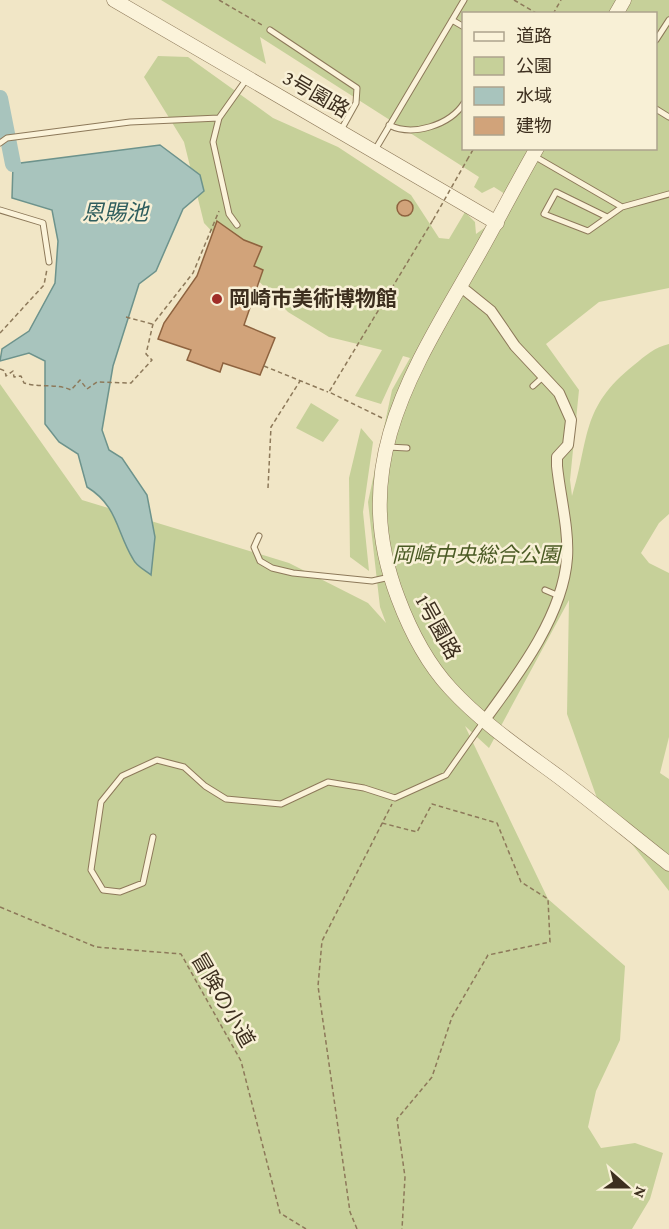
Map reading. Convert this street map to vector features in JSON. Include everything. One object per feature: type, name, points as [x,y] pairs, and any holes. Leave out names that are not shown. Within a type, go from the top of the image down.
[{"type":"street","name":"3号園路","points":[[114,0],[497,223]]},
{"type":"street","points":[[497,223],[535,152]]},
{"type":"street","name":"1号園路","points":[[497,223],[410,377],[392,423],[386,447],[379,504],[390,577],[405,615],[423,650],[449,687],[484,721],[669,864]]},
{"type":"street","points":[[460,286],[492,311],[515,346],[559,393],[571,420],[568,445],[557,457],[566,546],[563,588],[520,672],[484,721]]},
{"type":"lane","points":[[374,151],[464,0]]},
{"type":"lane","points":[[452,20],[462,26]]},
{"type":"lane","points":[[657,38],[669,20]]},
{"type":"lane","points":[[270,30],[357,88],[356,103],[340,132]]},
{"type":"lane","points":[[237,225],[229,214],[213,142],[219,118],[247,78]]},
{"type":"lane","points":[[389,125],[399,130],[413,132],[457,114],[462,106]]},
{"type":"lane","points":[[0,143],[7,138],[130,122],[219,118]]},
{"type":"lane","points":[[535,152],[622,207]]},
{"type":"lane","points":[[608,217],[556,192],[544,214],[588,231],[608,217],[622,207],[669,194]]},
{"type":"lane","points":[[0,210],[43,223],[49,262]]},
{"type":"lane","points":[[533,386],[544,376]]},
{"type":"lane","points":[[386,447],[407,448]]},
{"type":"lane","points":[[259,536],[254,547],[260,561],[272,568],[372,581],[390,577]]},
{"type":"lane","points":[[551,547],[566,546]]},
{"type":"lane","points":[[545,590],[559,596]]},
{"type":"lane","points":[[153,837],[143,883],[120,892],[103,890],[91,870],[101,802],[122,776],[158,760],[184,767],[205,786],[226,799],[281,804],[328,782],[364,788],[395,798],[446,775],[484,721]]},
{"type":"path","points":[[219,0],[270,30]]},
{"type":"path","points":[[514,0],[535,12]]},
{"type":"path","points":[[329,392],[473,150]]},
{"type":"path","points":[[0,369],[5,370],[6,376],[13,371],[14,377],[21,376],[24,383],[38,388],[64,386],[71,390],[80,380],[87,389],[97,382],[131,383],[152,360],[146,354],[153,324],[193,273],[225,198]]},
{"type":"path","points":[[0,333],[44,285],[49,262]]},
{"type":"path","points":[[126,317],[153,324]]},
{"type":"path","points":[[264,366],[329,392],[392,423]]},
{"type":"path","points":[[268,488],[271,427],[300,381]]},
{"type":"path","points":[[357,1229],[350,1212],[318,986],[322,941],[395,798]]},
{"type":"path","points":[[382,823],[417,832],[432,804],[497,823],[521,882],[548,899],[550,942],[488,955],[452,1017],[432,1077],[397,1119],[405,1177],[402,1229]]},
{"type":"path","name":"冒険の小道","points":[[0,907],[96,947],[181,954],[241,1061],[280,1212],[306,1229]]},
{"type":"green space","name":"岡崎中央総合公園","points":[[161,0],[669,0],[669,288],[599,302],[546,344],[579,390],[570,480],[572,496],[589,425],[604,395],[642,358],[669,344],[669,514],[659,523],[641,553],[649,563],[669,573],[669,737],[660,773],[669,779],[669,891],[598,801],[567,714],[569,600],[489,748],[465,726],[548,899],[625,966],[620,1040],[596,1091],[588,1127],[601,1148],[635,1143],[663,1153],[650,1199],[632,1229],[0,1229],[0,384],[82,500],[289,563],[368,603],[386,623],[380,607],[368,502],[392,390],[410,358],[403,356],[381,404],[355,396],[382,350],[329,337],[288,312],[204,223],[184,142],[144,77],[158,56],[188,57],[273,118],[338,147],[411,195],[439,238],[449,239],[465,212],[475,222],[476,234],[487,226],[505,194],[494,187],[482,193],[474,187],[479,177],[260,37],[266,64]]},
{"type":"green space","points":[[311,403],[339,420],[323,442],[296,428]]},
{"type":"green space","points":[[361,428],[373,442],[363,512],[369,571],[350,557],[349,478]]},
{"type":"water","name":"恩賜池","points":[[160,145],[200,175],[204,191],[183,209],[156,271],[139,284],[113,366],[102,430],[109,450],[122,458],[147,495],[155,537],[151,575],[134,561],[105,502],[87,487],[78,454],[59,442],[45,424],[45,361],[29,353],[0,361],[2,349],[29,331],[55,283],[58,241],[52,210],[12,198],[13,164]]},
{"type":"building","points":[[405,200],[411,202],[413,208],[411,214],[405,216],[399,214],[397,208],[399,202]]},
{"type":"building","name":"岡崎市美術博物館","points":[[217,221],[244,240],[262,247],[254,266],[263,270],[244,325],[275,338],[260,375],[223,363],[220,372],[187,360],[191,350],[158,339],[164,323],[197,276]]},
{"type":"waterway","points":[[0,98],[13,164]]},
{"type":"place","name":"岡崎市美術博物館","points":[[217,299]]}]
